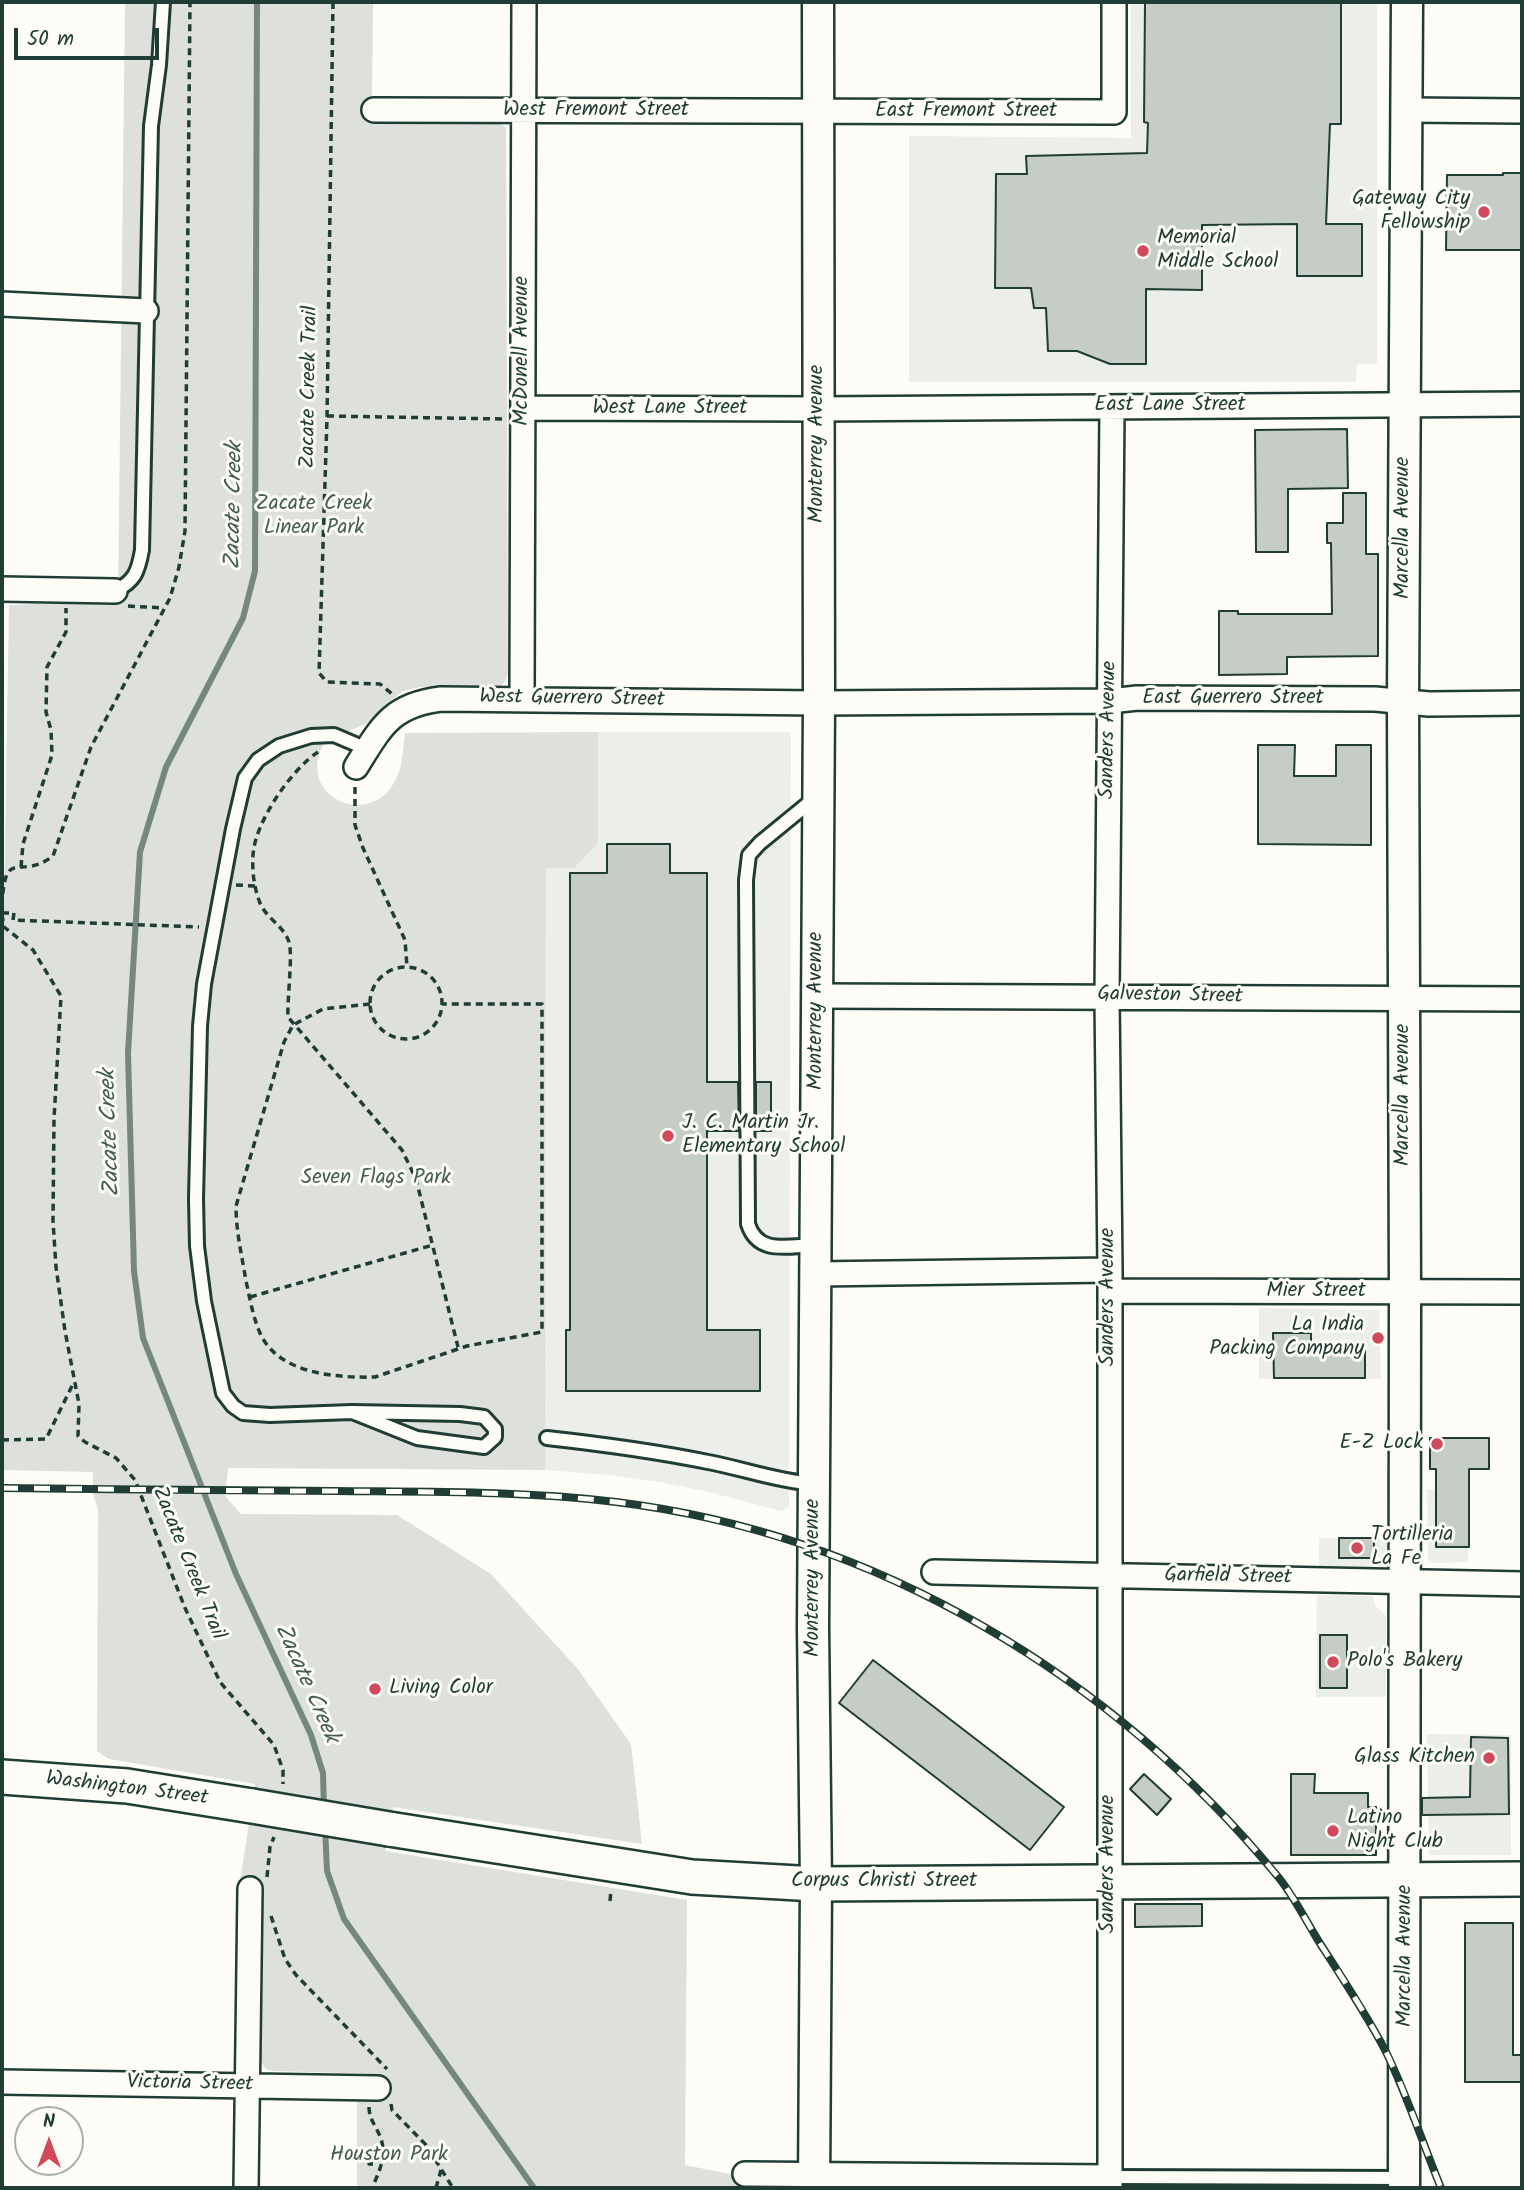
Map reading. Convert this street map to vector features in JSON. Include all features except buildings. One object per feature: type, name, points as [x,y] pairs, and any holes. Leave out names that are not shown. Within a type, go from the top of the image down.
[{"type":"main road","name":"Washington Street","points":[[2,1777],[127,1786],[252,1806]]},
{"type":"main road","name":"Corpus Christi Street","points":[[252,1806],[692,1877],[816,1884],[1109,1880],[1522,1880]]},
{"type":"street","name":"McDonell Avenue","points":[[522,699],[513,414],[524,2]]},
{"type":"street","name":"Monterrey Avenue","points":[[814,2182],[814,1483],[819,703],[818,2]]},
{"type":"street","name":"East Fremont Street","points":[[818,111],[1114,112],[1114,2]]},
{"type":"street","name":"Marcella Avenue","points":[[1405,2183],[1403,701],[1407,2]]},
{"type":"street","name":"West Fremont Street","points":[[374,110],[818,111]]},
{"type":"street","points":[[1407,110],[1522,111]]},
{"type":"street","points":[[2,304],[146,311]]},
{"type":"street","name":"East Lane Street","points":[[818,409],[1522,404]]},
{"type":"street","name":"Sanders Avenue","points":[[1110,2183],[1110,1281],[1107,997],[1112,407]]},
{"type":"street","name":"West Lane Street","points":[[513,414],[818,409]]},
{"type":"street","points":[[2,589],[117,599]]},
{"type":"street","name":"East Guerrero Street","points":[[819,703],[1110,701],[1137,698],[1375,699],[1430,704],[1522,704]]},
{"type":"street","name":"West Guerrero Street","points":[[361,758],[378,731],[401,709],[419,702],[441,699],[819,703]]},
{"type":"street","name":"Galveston Street","points":[[817,996],[1522,999]]},
{"type":"street","name":"Mier Street","points":[[816,1259],[1110,1281],[1405,1292],[1522,1292]]},
{"type":"street","name":"Garfield Street","points":[[934,1572],[1522,1584]]},
{"type":"street","points":[[246,2188],[247,2085],[258,1885]]},
{"type":"street","name":"Victoria Street","points":[[2,2082],[247,2085],[383,2095]]},
{"type":"street","points":[[745,2174],[814,2182],[1110,2183]]},
{"type":"lane","points":[[117,599],[139,568],[142,550],[151,126],[163,2]]},
{"type":"lane","points":[[352,1412],[417,1438],[484,1447],[495,1437],[495,1429],[484,1417],[460,1414],[352,1412],[270,1415],[243,1413],[233,1406],[223,1393],[204,1301],[197,1246],[198,1071],[204,985],[245,779],[258,760],[278,746],[311,736],[334,735],[361,758]]},
{"type":"lane","points":[[816,1259],[761,1244],[752,1236],[748,1224],[746,880],[749,855],[818,796]]},
{"type":"lane","points":[[547,1438],[636,1448],[712,1462],[786,1482],[814,1483]]},
{"type":"lane","points":[[1110,2183],[1405,2183]]},
{"type":"path","name":"Zacate Creek Trail","points":[[333,2],[327,416],[319,673],[327,682],[380,684],[389,690],[401,709]]},
{"type":"path","points":[[327,416],[513,414]]},
{"type":"path","points":[[117,599],[164,608]]},
{"type":"path","points":[[21,867],[23,844],[52,755],[51,730],[46,712],[47,667],[66,632],[66,606]]},
{"type":"path","points":[[326,746],[305,761],[267,816],[257,836],[253,853],[253,873],[261,906],[289,942],[288,1017],[402,1150],[416,1179],[458,1348]]},
{"type":"path","points":[[354,802],[355,825],[363,848],[405,940],[407,967]]},
{"type":"path","name":"Zacate Creek Trail","points":[[2,913],[4,927],[33,950],[61,996],[54,1119],[53,1221],[56,1267],[79,1404],[78,1436],[116,1458],[135,1480],[185,1608],[220,1682],[278,1753],[283,1770],[282,1790]]},
{"type":"path","points":[[2,913],[14,913],[13,920],[202,927]]},
{"type":"path","points":[[407,967],[421,970],[431,977],[439,987],[442,1004],[439,1018],[432,1029],[421,1037],[408,1040],[395,1038],[379,1028],[370,1004],[374,987],[381,977],[391,970],[407,967]]},
{"type":"path","points":[[370,1004],[323,1009],[293,1025],[284,1042],[236,1206],[236,1229],[261,1336],[277,1355],[291,1365],[331,1375],[375,1377],[458,1348],[542,1332],[542,1004],[442,1004]]},
{"type":"path","points":[[250,1297],[433,1245]]},
{"type":"path","points":[[2,1440],[46,1439],[75,1380]]},
{"type":"path","points":[[258,1885],[274,1836]]},
{"type":"path","points":[[270,1905],[285,1959],[296,1975],[385,2065],[383,2095],[369,2115],[382,2140],[383,2166],[372,2188]]},
{"type":"path","points":[[383,2095],[392,2110],[426,2145],[453,2188]]},
{"type":"path","points":[[376,2156],[382,2156]]},
{"type":"path","points":[[436,2188],[442,2169]]},
{"type":"shaded area","name":"Memorial Middle School","points":[[1131,2],[1377,2],[1377,364],[1357,364],[1356,382],[909,382],[909,136],[1131,138]]},
{"type":"shaded area","name":"J. C. Martin Jr. Elementary School","points":[[598,732],[791,732],[789,1507],[781,1511],[660,1482],[545,1470],[546,867],[598,843]]},
{"type":"shaded area","points":[[1259,1308],[1379,1310],[1381,1379],[1259,1379]]},
{"type":"shaded area","points":[[1427,1489],[1469,1490],[1468,1562],[1433,1563],[1428,1559]]},
{"type":"shaded area","points":[[1319,1538],[1387,1538],[1387,1561],[1384,1567],[1376,1570],[1319,1568]]},
{"type":"shaded area","points":[[1317,1595],[1373,1596],[1375,1605],[1386,1616],[1386,1697],[1316,1697]]},
{"type":"shaded area","points":[[1427,1734],[1511,1735],[1511,1855],[1429,1855]]},
{"type":"green space","name":"Zacate Creek Linear Park","points":[[125,2],[373,2],[372,97],[379,121],[501,124],[506,128],[508,673],[505,682],[500,686],[420,687],[403,691],[366,724],[325,741],[318,761],[319,778],[326,791],[353,805],[369,803],[384,796],[400,770],[405,733],[598,732],[598,843],[574,868],[546,868],[545,1470],[228,1468],[225,1496],[241,1514],[397,1515],[491,1574],[577,1668],[631,1744],[642,1844],[393,1807],[385,1851],[687,1900],[685,2165],[799,2188],[357,2188],[357,2100],[381,2100],[381,2074],[272,2071],[266,2069],[261,2062],[260,1886],[240,1881],[255,1784],[109,1759],[97,1751],[98,1509],[93,1494],[93,1472],[2,1470],[2,911],[9,605],[118,601]]},
{"type":"waterway","name":"Zacate Creek","points":[[257,2],[255,571],[243,618],[166,767],[140,852],[128,1053],[134,1271],[143,1338],[236,1574],[311,1735],[323,1773],[324,1809]]},
{"type":"waterway","name":"Zacate Creek","points":[[325,1827],[327,1871],[344,1919],[534,2188]]},
{"type":"railway","points":[[2,1488],[476,1493],[616,1502],[713,1519],[806,1546],[897,1582],[983,1626],[1065,1679],[1142,1739],[1214,1805],[1279,1878],[1370,2023],[1393,2066],[1441,2188]]},
{"type":"place","name":"Gateway City Fellowship","points":[[1484,212]]},
{"type":"place","name":"Memorial Middle School","points":[[1143,251]]},
{"type":"place","name":"J. C. Martin Jr. Elementary School","points":[[668,1136]]},
{"type":"place","name":"La India Packing Company","points":[[1378,1338]]},
{"type":"place","name":"E-Z Lock","points":[[1437,1444]]},
{"type":"place","name":"Tortilleria La Fe","points":[[1357,1548]]},
{"type":"place","name":"Polo's Bakery","points":[[1333,1662]]},
{"type":"place","name":"Living Color","points":[[375,1689]]},
{"type":"place","name":"Glass Kitchen","points":[[1489,1758]]},
{"type":"place","name":"Latino Night Club","points":[[1333,1831]]},
{"type":"park label","name":"Seven Flags Park","points":[[376,1179]]},
{"type":"park label","name":"Houston Park","points":[[389,2156]]}]
